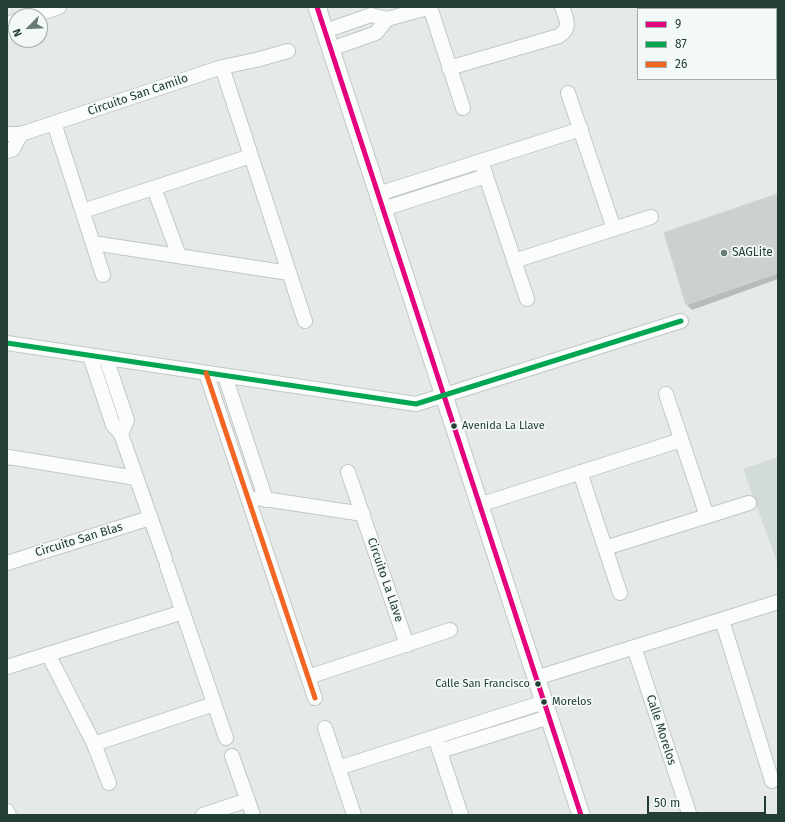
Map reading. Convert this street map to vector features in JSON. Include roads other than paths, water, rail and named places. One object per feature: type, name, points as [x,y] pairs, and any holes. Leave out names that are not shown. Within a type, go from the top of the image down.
[{"type":"street","points":[[48,11],[59,7]]},
{"type":"street","points":[[317,7],[581,815]]},
{"type":"street","points":[[325,31],[371,15],[387,19],[430,7],[463,108]]},
{"type":"street","points":[[449,68],[560,36],[564,33],[567,22],[562,7]]},
{"type":"street","points":[[331,49],[376,33],[387,19]]},
{"type":"street","name":"Circuito San Camilo","points":[[7,151],[13,149],[14,134],[54,123],[222,67],[256,60],[288,51]]},
{"type":"street","points":[[222,67],[304,321]]},
{"type":"street","points":[[568,93],[614,229]]},
{"type":"street","points":[[54,123],[103,274]]},
{"type":"street","points":[[380,202],[481,161],[580,130]]},
{"type":"street","points":[[83,211],[251,156]]},
{"type":"street","points":[[481,161],[527,299]]},
{"type":"street","points":[[380,202],[486,176]]},
{"type":"street","points":[[154,188],[178,256]]},
{"type":"street","points":[[514,261],[651,217]]},
{"type":"street","points":[[93,243],[289,273]]},
{"type":"street","points":[[7,343],[416,404],[681,321]]},
{"type":"street","points":[[90,356],[113,425],[121,434],[226,738]]},
{"type":"street","points":[[106,358],[127,420],[121,434]]},
{"type":"street","points":[[206,373],[315,698]]},
{"type":"street","points":[[225,376],[266,500]]},
{"type":"street","points":[[666,394],[707,516]]},
{"type":"street","points":[[479,505],[681,440]]},
{"type":"street","points":[[7,458],[9,457],[136,478]]},
{"type":"street","name":"Circuito La Llave","points":[[348,472],[407,645]]},
{"type":"street","points":[[580,472],[620,593]]},
{"type":"street","points":[[248,497],[362,514]]},
{"type":"street","points":[[605,548],[749,503]]},
{"type":"street","name":"Circuito San Blas","points":[[7,563],[150,518]]},
{"type":"street","points":[[536,678],[778,602]]},
{"type":"street","points":[[7,668],[183,612]]},
{"type":"street","points":[[722,620],[772,781]]},
{"type":"street","points":[[308,677],[450,630]]},
{"type":"street","name":"Calle Morelos","points":[[634,648],[689,813]]},
{"type":"street","points":[[48,654],[94,744],[109,783]]},
{"type":"street","points":[[94,744],[214,704]]},
{"type":"street","points":[[338,768],[435,737],[546,710]]},
{"type":"street","points":[[440,751],[546,710]]},
{"type":"street","points":[[325,728],[354,815]]},
{"type":"street","points":[[435,737],[461,815]]},
{"type":"street","points":[[232,756],[253,815]]},
{"type":"street","points":[[203,815],[248,800]]},
{"type":"street","points":[[7,811],[9,815]]},
{"type":"place","name":"SAGLite","points":[[724,253]]},
{"type":"place","name":"Avenida La Llave","points":[[454,426]]},
{"type":"place","name":"Calle San Francisco","points":[[538,684]]},
{"type":"place","name":"Morelos","points":[[544,702]]}]
